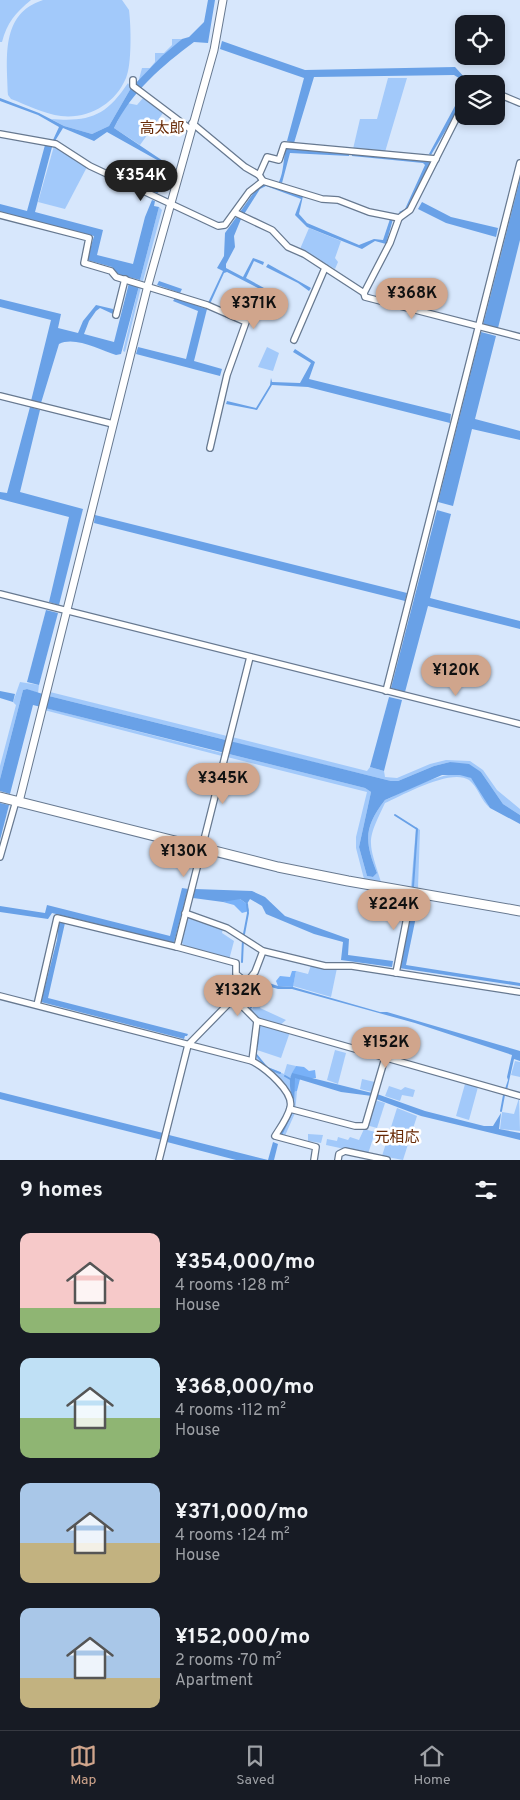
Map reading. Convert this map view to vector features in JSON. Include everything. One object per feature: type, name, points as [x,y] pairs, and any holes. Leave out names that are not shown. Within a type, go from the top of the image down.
[{"type":"main road","points":[[0,797],[287,869],[520,911]]},
{"type":"street","points":[[0,857],[18,801],[148,285],[215,44],[223,0]]},
{"type":"street","points":[[133,83],[139,91],[191,126],[261,178],[322,199],[338,200],[369,212],[399,218]]},
{"type":"street","points":[[505,96],[520,103]]},
{"type":"street","points":[[364,293],[386,252],[399,218],[410,210],[455,121]]},
{"type":"street","points":[[0,134],[56,144],[90,166],[218,226],[225,225],[239,214],[249,192],[261,178],[267,157],[279,160],[284,145],[436,158]]},
{"type":"street","points":[[386,690],[520,163]]},
{"type":"street","points":[[239,214],[272,230],[288,246],[304,254],[364,293],[365,297],[520,336]]},
{"type":"street","points":[[0,215],[89,238],[84,263],[111,271],[116,276],[207,305],[246,322],[227,374],[210,448]]},
{"type":"street","points":[[294,340],[325,268]]},
{"type":"street","points":[[116,315],[125,279]]},
{"type":"street","points":[[0,396],[113,424]]},
{"type":"street","points":[[0,594],[520,724]]},
{"type":"street","points":[[177,947],[250,657]]},
{"type":"street","points":[[396,973],[408,912],[409,892]]},
{"type":"street","points":[[185,913],[227,928],[263,951],[326,966],[352,966],[520,992]]},
{"type":"street","points":[[37,1005],[58,918],[236,963],[236,974],[246,982]]},
{"type":"street","points":[[159,1160],[188,1045],[234,998],[255,972],[263,951]]},
{"type":"street","points":[[0,996],[252,1061],[278,1081],[287,1094],[290,1109],[276,1138],[316,1147],[314,1160]]},
{"type":"street","points":[[234,998],[257,1021],[520,1096]]},
{"type":"street","points":[[252,1061],[257,1021]]},
{"type":"street","points":[[290,1109],[355,1126],[365,1126],[385,1058]]},
{"type":"street","points":[[338,1160],[341,1152],[387,1160]]},
{"type":"shaded area","points":[[0,0],[31,0],[12,19],[6,29],[2,42],[0,42]]},
{"type":"shaded area","points":[[43,0],[122,0],[129,10],[131,35],[128,72],[115,95],[100,108],[81,115],[61,116],[11,99],[8,95],[7,52],[13,26],[19,16],[29,7]]},
{"type":"shaded area","points":[[208,0],[215,0],[208,43],[194,42],[159,70],[130,102],[114,128],[169,165],[170,172],[168,177],[156,195],[153,194],[167,169],[166,165],[107,132],[94,141],[63,128],[55,141],[53,140],[59,127],[38,115],[0,101],[0,98],[39,113],[64,126],[92,134],[109,126],[131,88],[162,56],[182,39],[189,37],[204,22]]},
{"type":"shaded area","points":[[172,39],[182,39],[138,83],[142,68],[150,68],[155,62],[155,53],[164,53],[172,45]]},
{"type":"shaded area","points":[[222,41],[305,70],[455,67],[462,75],[314,77],[294,143],[287,141],[304,78],[220,49]]},
{"type":"shaded area","points":[[388,78],[407,78],[385,152],[353,149],[360,119],[377,119]]},
{"type":"shaded area","points":[[128,83],[131,88],[109,126],[92,134],[64,126],[51,119],[87,118],[96,114],[112,103]]},
{"type":"shaded area","points":[[143,98],[163,113],[140,145],[114,128],[127,103],[137,105]]},
{"type":"shaded area","points":[[455,106],[455,115],[431,155],[429,154]]},
{"type":"shaded area","points":[[45,145],[52,147],[35,212],[103,230],[97,255],[133,264],[145,217],[152,200],[155,201],[154,206],[159,207],[140,280],[117,274],[112,267],[87,260],[94,236],[0,212],[0,204],[27,211]]},
{"type":"shaded area","points":[[54,146],[87,167],[65,209],[38,202]]},
{"type":"shaded area","points":[[286,148],[349,153],[349,156],[290,153],[282,183],[279,182]]},
{"type":"shaded area","points":[[352,153],[430,160],[431,162],[406,211],[401,214],[399,212],[405,209],[425,165],[423,163],[352,156]]},
{"type":"shaded area","points":[[520,179],[520,240],[498,328],[483,325]]},
{"type":"shaded area","points":[[260,184],[269,184],[303,196],[299,214],[307,223],[359,245],[374,239],[383,240],[390,219],[393,219],[386,244],[375,241],[362,249],[307,227],[295,215],[301,199],[266,186],[260,189],[241,219],[234,236],[235,247],[226,264],[226,268],[243,277],[253,258],[264,262],[263,265],[254,261],[246,278],[264,288],[256,319],[255,315],[262,292],[260,289],[227,272],[224,273],[210,304],[208,303],[223,271],[217,268],[224,256],[225,233]]},
{"type":"shaded area","points":[[422,202],[451,217],[498,228],[496,237],[446,223],[418,209]]},
{"type":"shaded area","points":[[159,207],[162,210],[143,281],[140,280]]},
{"type":"shaded area","points":[[309,228],[341,241],[335,258],[338,262],[335,269],[300,249]]},
{"type":"shaded area","points":[[268,264],[311,288],[309,291],[298,283],[266,267]]},
{"type":"shaded area","points":[[159,281],[182,289],[180,293],[157,285]]},
{"type":"shaded area","points":[[129,283],[139,286],[121,354],[116,355],[80,343],[65,342],[59,344],[41,403],[31,401],[51,320],[0,307],[0,299],[61,314],[58,328],[78,333],[83,321],[96,305],[113,309],[113,314],[100,308],[96,311],[89,321],[84,334],[114,342]]},
{"type":"shaded area","points":[[139,286],[141,287],[125,352],[123,351]]},
{"type":"shaded area","points":[[175,298],[207,309],[194,361],[222,369],[220,376],[136,354],[138,347],[186,359],[198,311],[173,301]]},
{"type":"shaded area","points":[[481,332],[496,336],[475,419],[520,431],[520,440],[472,429],[453,506],[438,502]]},
{"type":"shaded area","points":[[267,347],[279,353],[273,371],[258,367]]},
{"type":"shaded area","points":[[295,349],[315,362],[309,379],[451,414],[450,423],[308,387],[272,385],[257,410],[226,404],[227,401],[256,408],[270,385],[271,378],[272,382],[300,383],[311,363],[293,352]]},
{"type":"shaded area","points":[[30,407],[40,410],[20,492],[83,509],[59,605],[49,602],[69,517],[0,499],[0,492],[7,493]]},
{"type":"shaded area","points":[[437,510],[451,514],[430,598],[520,621],[520,629],[428,606],[405,692],[391,688]]},
{"type":"shaded area","points":[[95,515],[407,593],[405,601],[94,523]]},
{"type":"shaded area","points":[[46,610],[58,613],[39,685],[27,682]]},
{"type":"shaded area","points":[[20,682],[39,685],[38,693],[27,689],[23,690],[0,779],[0,766],[16,705],[13,702]]},
{"type":"shaded area","points":[[27,689],[391,781],[398,781],[434,766],[450,762],[469,764],[481,772],[503,804],[520,815],[520,824],[490,808],[471,778],[460,775],[442,775],[385,800],[373,819],[368,835],[368,844],[377,873],[373,877],[367,876],[359,847],[371,792],[365,788],[33,705],[10,794],[0,791],[0,779],[23,690]]},
{"type":"shaded area","points":[[0,691],[15,694],[13,702],[0,698]]},
{"type":"shaded area","points":[[50,692],[227,736],[226,740],[49,696]]},
{"type":"shaded area","points":[[389,697],[402,700],[384,771],[370,767]]},
{"type":"shaded area","points":[[46,708],[222,753],[222,756],[44,710]]},
{"type":"shaded area","points":[[232,737],[367,771],[370,767],[384,771],[385,777],[397,778],[430,764],[446,760],[470,761],[483,770],[497,790],[520,809],[520,815],[503,804],[481,772],[450,762],[434,766],[398,781],[391,781],[232,742]]},
{"type":"shaded area","points":[[229,754],[365,788],[371,792],[359,847],[367,876],[373,877],[377,873],[368,844],[368,835],[373,819],[385,800],[428,781],[452,774],[471,778],[490,808],[472,783],[461,777],[451,777],[427,784],[385,803],[372,834],[371,842],[373,858],[381,882],[364,879],[356,848],[356,837],[367,792],[227,757]]},
{"type":"shaded area","points":[[0,803],[9,805],[0,840]]},
{"type":"shaded area","points":[[416,827],[420,830],[418,888],[411,887]]},
{"type":"shaded area","points":[[182,888],[188,889],[174,943],[52,913],[48,919],[0,912],[0,906],[45,913],[47,905],[170,936]]},
{"type":"shaded area","points":[[195,889],[252,891],[265,897],[285,916],[349,939],[348,955],[393,961],[392,967],[341,960],[343,942],[314,934],[266,914],[262,906],[250,899],[247,904],[240,899],[223,902],[193,898]]},
{"type":"shaded area","points":[[375,893],[405,899],[404,904],[374,899]]},
{"type":"shaded area","points":[[240,899],[247,904],[249,911],[242,913],[234,905],[223,902]]},
{"type":"shaded area","points":[[414,899],[417,912],[406,965],[520,983],[520,986],[399,968],[411,903]]},
{"type":"shaded area","points":[[187,916],[223,928],[222,933],[234,941],[229,960],[185,947],[180,940]]},
{"type":"shaded area","points":[[59,922],[65,923],[48,998],[188,1034],[187,1036],[184,1039],[41,1002],[57,940]]},
{"type":"shaded area","points":[[311,965],[326,969],[337,968],[331,997],[293,986],[296,971],[308,974]]},
{"type":"shaded area","points":[[292,971],[296,971],[293,987],[278,986],[276,981],[280,976],[290,977]]},
{"type":"shaded area","points":[[263,981],[278,986],[293,987],[380,1012],[387,1012],[520,1051],[520,1061],[514,1059],[507,1090],[505,1089],[512,1055],[415,1023],[292,989],[278,989],[264,985]]},
{"type":"shaded area","points":[[264,985],[270,986],[260,1008],[286,1020],[279,1026],[262,1021],[252,1009]]},
{"type":"shaded area","points":[[260,1024],[290,1032],[281,1058],[257,1050]]},
{"type":"shaded area","points":[[335,1050],[346,1053],[338,1084],[327,1080]]},
{"type":"shaded area","points":[[254,1052],[268,1067],[284,1074],[287,1064],[296,1066],[290,1079],[293,1103],[294,1092],[297,1091],[295,1113],[284,1138],[277,1136],[291,1111],[282,1082],[255,1060]]},
{"type":"shaded area","points":[[515,1061],[520,1062],[520,1077],[511,1075]]},
{"type":"shaded area","points":[[296,1066],[304,1067],[309,1071],[315,1070],[316,1078],[300,1079],[297,1091],[294,1092],[292,1073]]},
{"type":"shaded area","points":[[292,1073],[372,1093],[372,1096],[341,1092],[295,1078],[294,1106],[290,1085]]},
{"type":"shaded area","points":[[362,1079],[375,1082],[372,1092],[360,1089]]},
{"type":"shaded area","points":[[465,1084],[478,1087],[469,1120],[456,1116]]},
{"type":"shaded area","points":[[389,1086],[401,1090],[405,1087],[415,1090],[413,1097],[402,1095],[400,1101],[385,1096]]},
{"type":"shaded area","points":[[0,1092],[163,1133],[162,1140],[0,1099]]},
{"type":"shaded area","points":[[377,1094],[425,1111],[484,1126],[493,1126],[501,1113],[499,1129],[520,1133],[520,1140],[421,1116],[376,1099]]},
{"type":"shaded area","points":[[519,1098],[520,1131],[500,1129],[502,1112],[514,1114]]},
{"type":"shaded area","points":[[375,1100],[385,1103],[377,1128],[366,1125]]},
{"type":"shaded area","points":[[397,1108],[417,1116],[403,1160],[382,1156]]},
{"type":"shaded area","points":[[364,1129],[375,1132],[368,1154],[326,1145],[327,1139],[337,1141],[338,1137],[348,1140],[350,1137],[359,1140]]},
{"type":"shaded area","points":[[308,1134],[323,1135],[321,1143],[308,1141]]},
{"type":"shaded area","points":[[169,1135],[268,1160],[236,1160],[167,1142]]},
{"type":"shaded area","points":[[273,1142],[278,1144],[274,1160],[268,1160]]},
{"type":"waterway","points":[[395,815],[417,829],[413,887]]},
{"type":"waterway","points":[[244,934],[248,913],[247,904]]},
{"type":"waterway","points":[[242,962],[243,939]]},
{"type":"waterway","points":[[259,1019],[250,1009],[263,983],[265,983]]},
{"type":"waterway","points":[[257,1046],[259,1026]]},
{"type":"waterway","points":[[255,1053],[267,1068],[280,1073]]},
{"type":"waterway","points":[[285,1076],[292,1080]]},
{"type":"waterway","points":[[501,1111],[504,1095]]},
{"type":"waterway","points":[[281,1135],[292,1112]]},
{"type":"district","name":"高太郎","points":[[162,129]]},
{"type":"district","name":"元相応","points":[[397,1138]]}]
